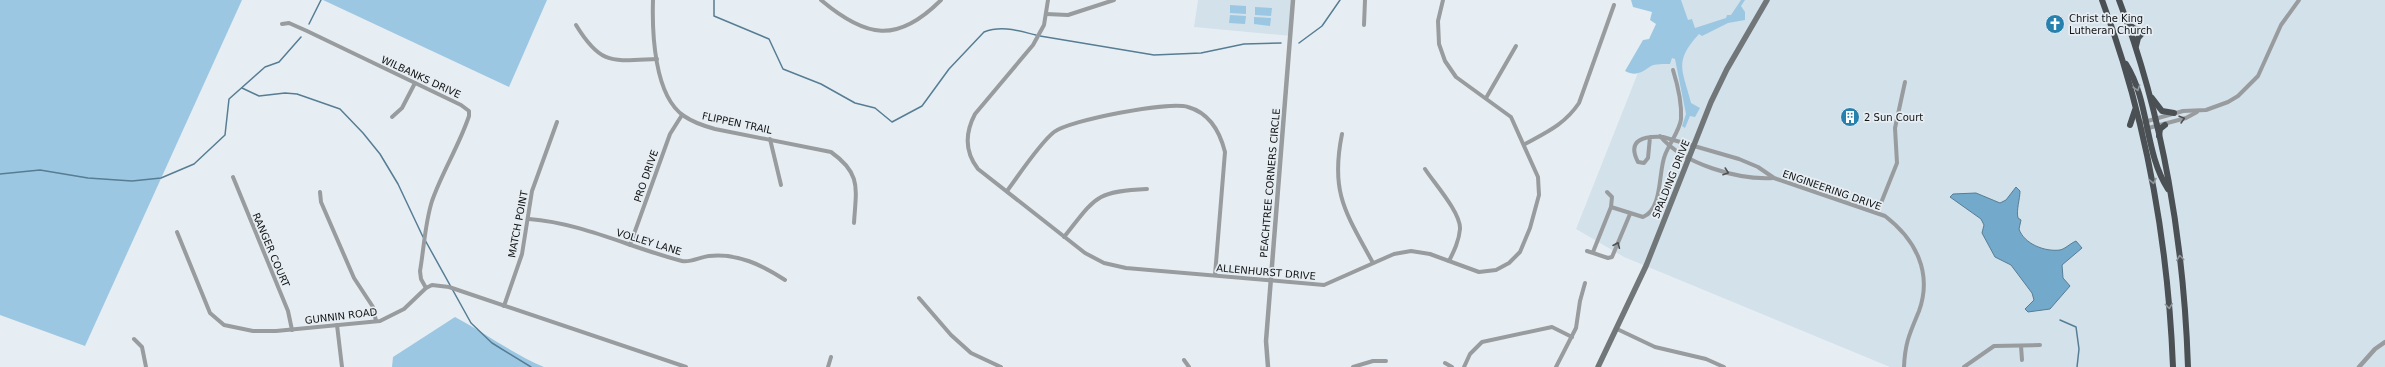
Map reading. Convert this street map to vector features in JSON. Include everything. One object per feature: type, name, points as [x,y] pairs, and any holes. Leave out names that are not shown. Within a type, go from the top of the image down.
[{"type":"highway","points":[[2102,0],[2122,58],[2136,108],[2144,125],[2158,170],[2169,191]]},
{"type":"highway","points":[[2119,0],[2136,48],[2159,137],[2182,267],[2188,367]]},
{"type":"highway","points":[[2127,21],[2135,29],[2144,31],[2138,38],[2136,48]]},
{"type":"highway","points":[[2122,58],[2135,80],[2144,125],[2159,218],[2170,315],[2173,367]]},
{"type":"highway","points":[[2147,86],[2157,107],[2174,113]]},
{"type":"highway","points":[[2130,125],[2136,108]]},
{"type":"highway","points":[[2159,137],[2160,129],[2165,125]]},
{"type":"main road","name":"SPALDING DRIVE","points":[[1598,367],[1646,266],[1726,69],[1767,0]]},
{"type":"street","name":"FLIPPEN TRAIL","points":[[653,0],[659,76],[664,91],[682,115],[698,124],[715,129],[831,152],[842,160],[855,179],[854,223]]},
{"type":"street","points":[[821,0],[846,20],[862,28],[889,30],[908,26],[924,16],[941,0]]},
{"type":"street","name":"ALLENHURST DRIVE","points":[[1048,0],[1044,25],[1033,45],[975,114],[968,126],[966,142],[971,160],[978,169],[1085,254],[1104,263],[1126,268],[1324,285],[1394,254],[1411,251],[1430,254],[1464,268],[1485,271],[1503,267],[1520,252],[1540,195],[1538,177],[1511,117],[1456,77],[1445,61],[1439,44],[1438,21],[1443,0]]},
{"type":"street","points":[[1046,14],[1068,15],[1114,0]]},
{"type":"street","name":"PEACHTREE CORNERS CIRCLE","points":[[1268,367],[1266,341],[1270,281],[1293,0]]},
{"type":"street","points":[[1364,25],[1365,0]]},
{"type":"street","points":[[2144,125],[2156,127],[2165,125],[2186,118],[2197,112],[2228,102],[2252,83],[2263,67],[2282,25],[2299,0]]},
{"type":"street","points":[[1524,144],[1557,128],[1570,116],[1580,103],[1614,5]]},
{"type":"street","name":"WILBANKS DRIVE","points":[[282,24],[289,23],[461,105],[469,111],[469,116],[457,148],[438,186],[432,203],[420,271],[421,279],[426,288]]},
{"type":"street","points":[[576,25],[587,43],[599,55],[618,61],[657,59]]},
{"type":"street","points":[[1486,98],[1516,46]]},
{"type":"street","points":[[1611,207],[1643,217],[1650,211],[1659,192],[1663,161],[1681,120],[1680,99],[1673,70]]},
{"type":"street","points":[[1877,213],[1897,163],[1895,128],[1905,82]]},
{"type":"street","points":[[392,117],[402,108],[415,83]]},
{"type":"street","points":[[1006,192],[1054,132],[1075,122],[1154,107],[1188,107],[1212,123],[1221,135],[1225,152],[1215,275]]},
{"type":"street","points":[[2144,125],[2154,119],[2174,113],[2190,110],[2197,112]]},
{"type":"street","name":"PRO DRIVE","points":[[630,245],[667,140],[682,115]]},
{"type":"street","name":"MATCH POINT","points":[[504,306],[522,254],[529,219],[532,191],[557,122]]},
{"type":"street","points":[[1342,134],[1338,178],[1340,197],[1345,213],[1373,263]]},
{"type":"street","points":[[1660,136],[1669,147]]},
{"type":"street","name":"ENGINEERING DRIVE","points":[[1650,137],[1660,136],[1739,159],[1758,167],[1774,178],[1877,213],[1893,223],[1916,248],[1923,269],[1923,292],[1918,311],[1908,335],[1904,367]]},
{"type":"street","points":[[1650,137],[1648,158],[1644,163],[1638,162],[1634,155],[1634,146],[1639,140],[1650,137]]},
{"type":"street","points":[[770,139],[781,185]]},
{"type":"street","name":"ENGINEERING DRIVE","points":[[1669,147],[1730,174],[1748,178],[1774,178]]},
{"type":"street","points":[[1425,169],[1455,212],[1460,228],[1458,242],[1449,261]]},
{"type":"street","name":"RANGER COURT","points":[[233,177],[288,311],[292,330]]},
{"type":"street","points":[[1064,237],[1091,203],[1108,192],[1147,189]]},
{"type":"street","points":[[320,192],[321,202],[354,278],[373,307],[376,321]]},
{"type":"street","points":[[1593,252],[1611,207],[1612,197],[1607,192]]},
{"type":"street","points":[[1587,250],[1608,258],[1612,257],[1630,214]]},
{"type":"street","name":"VOLLEY LANE","points":[[529,219],[554,221],[684,261],[709,256],[747,260],[768,269],[786,280]]},
{"type":"street","name":"GUNNIN ROAD","points":[[177,232],[210,313],[216,320],[224,325],[253,331],[292,330],[376,321],[398,312],[426,288]]},
{"type":"street","points":[[1556,367],[1572,338],[1579,320],[1580,301],[1585,283]]},
{"type":"street","points":[[426,288],[432,285],[449,287],[686,367]]},
{"type":"street","points":[[919,298],[951,335],[971,353],[1002,367]]},
{"type":"street","points":[[337,325],[342,367]]},
{"type":"street","points":[[1464,367],[1475,348],[1482,342],[1489,340],[1552,326],[1572,338]]},
{"type":"street","points":[[1617,329],[1655,347],[1706,359],[1724,367]]},
{"type":"street","points":[[134,339],[142,347],[146,367]]},
{"type":"street","points":[[2359,367],[2375,349],[2385,342]]},
{"type":"street","points":[[1964,367],[1994,346],[2040,345]]},
{"type":"street","points":[[2021,346],[2022,360]]},
{"type":"street","points":[[828,367],[832,357]]},
{"type":"street","points":[[1184,360],[1189,367]]},
{"type":"street","points":[[1353,367],[1373,361],[1386,361]]},
{"type":"street","points":[[1445,364],[1452,367]]},
{"type":"shaded area","points":[[0,0],[242,0],[85,346],[0,315]]},
{"type":"shaded area","points":[[323,0],[547,0],[509,87]]},
{"type":"shaded area","points":[[1198,0],[1294,0],[1292,36],[1194,27]]},
{"type":"shaded area","points":[[1631,0],[1681,0],[1688,20],[1692,19],[1695,28],[1726,18],[1727,15],[1731,15],[1741,0],[1745,0],[1741,6],[1745,12],[1745,20],[1728,23],[1702,36],[1699,34],[1686,52],[1682,67],[1685,82],[1691,103],[1700,108],[1695,117],[1690,116],[1685,128],[1682,126],[1686,114],[1675,59],[1672,58],[1670,64],[1653,65],[1636,74],[1625,71],[1643,40],[1649,39],[1656,24],[1650,20],[1652,12],[1633,7]]},
{"type":"shaded area","points":[[1662,0],[2385,0],[2385,367],[1890,367],[1624,257],[1576,229],[1664,7]]},
{"type":"shaded area","points":[[1230,5],[1246,6],[1246,14],[1230,13]]},
{"type":"shaded area","points":[[1255,7],[1272,8],[1271,16],[1255,15]]},
{"type":"shaded area","points":[[1230,15],[1246,16],[1245,24],[1229,23]]},
{"type":"shaded area","points":[[1254,17],[1271,18],[1270,26],[1254,24]]},
{"type":"shaded area","points":[[2016,187],[2020,191],[2017,212],[2018,218],[2021,220],[2019,229],[2025,239],[2036,246],[2048,250],[2060,250],[2076,241],[2082,248],[2062,265],[2063,278],[2070,286],[2050,309],[2028,312],[2025,309],[2034,300],[2032,293],[2011,265],[1995,257],[1982,233],[1984,225],[1981,219],[1950,197],[1953,194],[1976,193],[2000,203],[2006,200]]},
{"type":"shaded area","points":[[455,317],[521,356],[544,367],[392,367],[393,357]]},
{"type":"waterway","points":[[309,24],[321,0]]},
{"type":"waterway","points":[[714,0],[714,16],[769,39],[783,69],[821,84],[855,103],[875,108],[892,122],[922,106],[949,69],[984,32],[1004,29],[1017,30],[1036,35]]},
{"type":"waterway","points":[[1299,43],[1322,26],[1340,0]]},
{"type":"waterway","points":[[1040,36],[1154,55],[1201,53],[1244,44],[1281,43]]},
{"type":"waterway","points":[[0,174],[40,170],[88,178],[132,181],[161,178],[194,164],[225,135],[229,99],[265,67],[279,62],[301,37]]},
{"type":"waterway","points":[[242,88],[259,96],[285,93],[297,94],[340,109],[363,133],[380,154],[398,184],[423,237]]},
{"type":"waterway","points":[[425,240],[471,323],[492,343],[531,367]]},
{"type":"waterway","points":[[2060,320],[2076,327],[2079,349],[2077,367]]},
{"type":"place","name":"Christ the King Lutheran Church","points":[[2055,24]]},
{"type":"place","name":"2 Sun Court","points":[[1850,117]]}]
